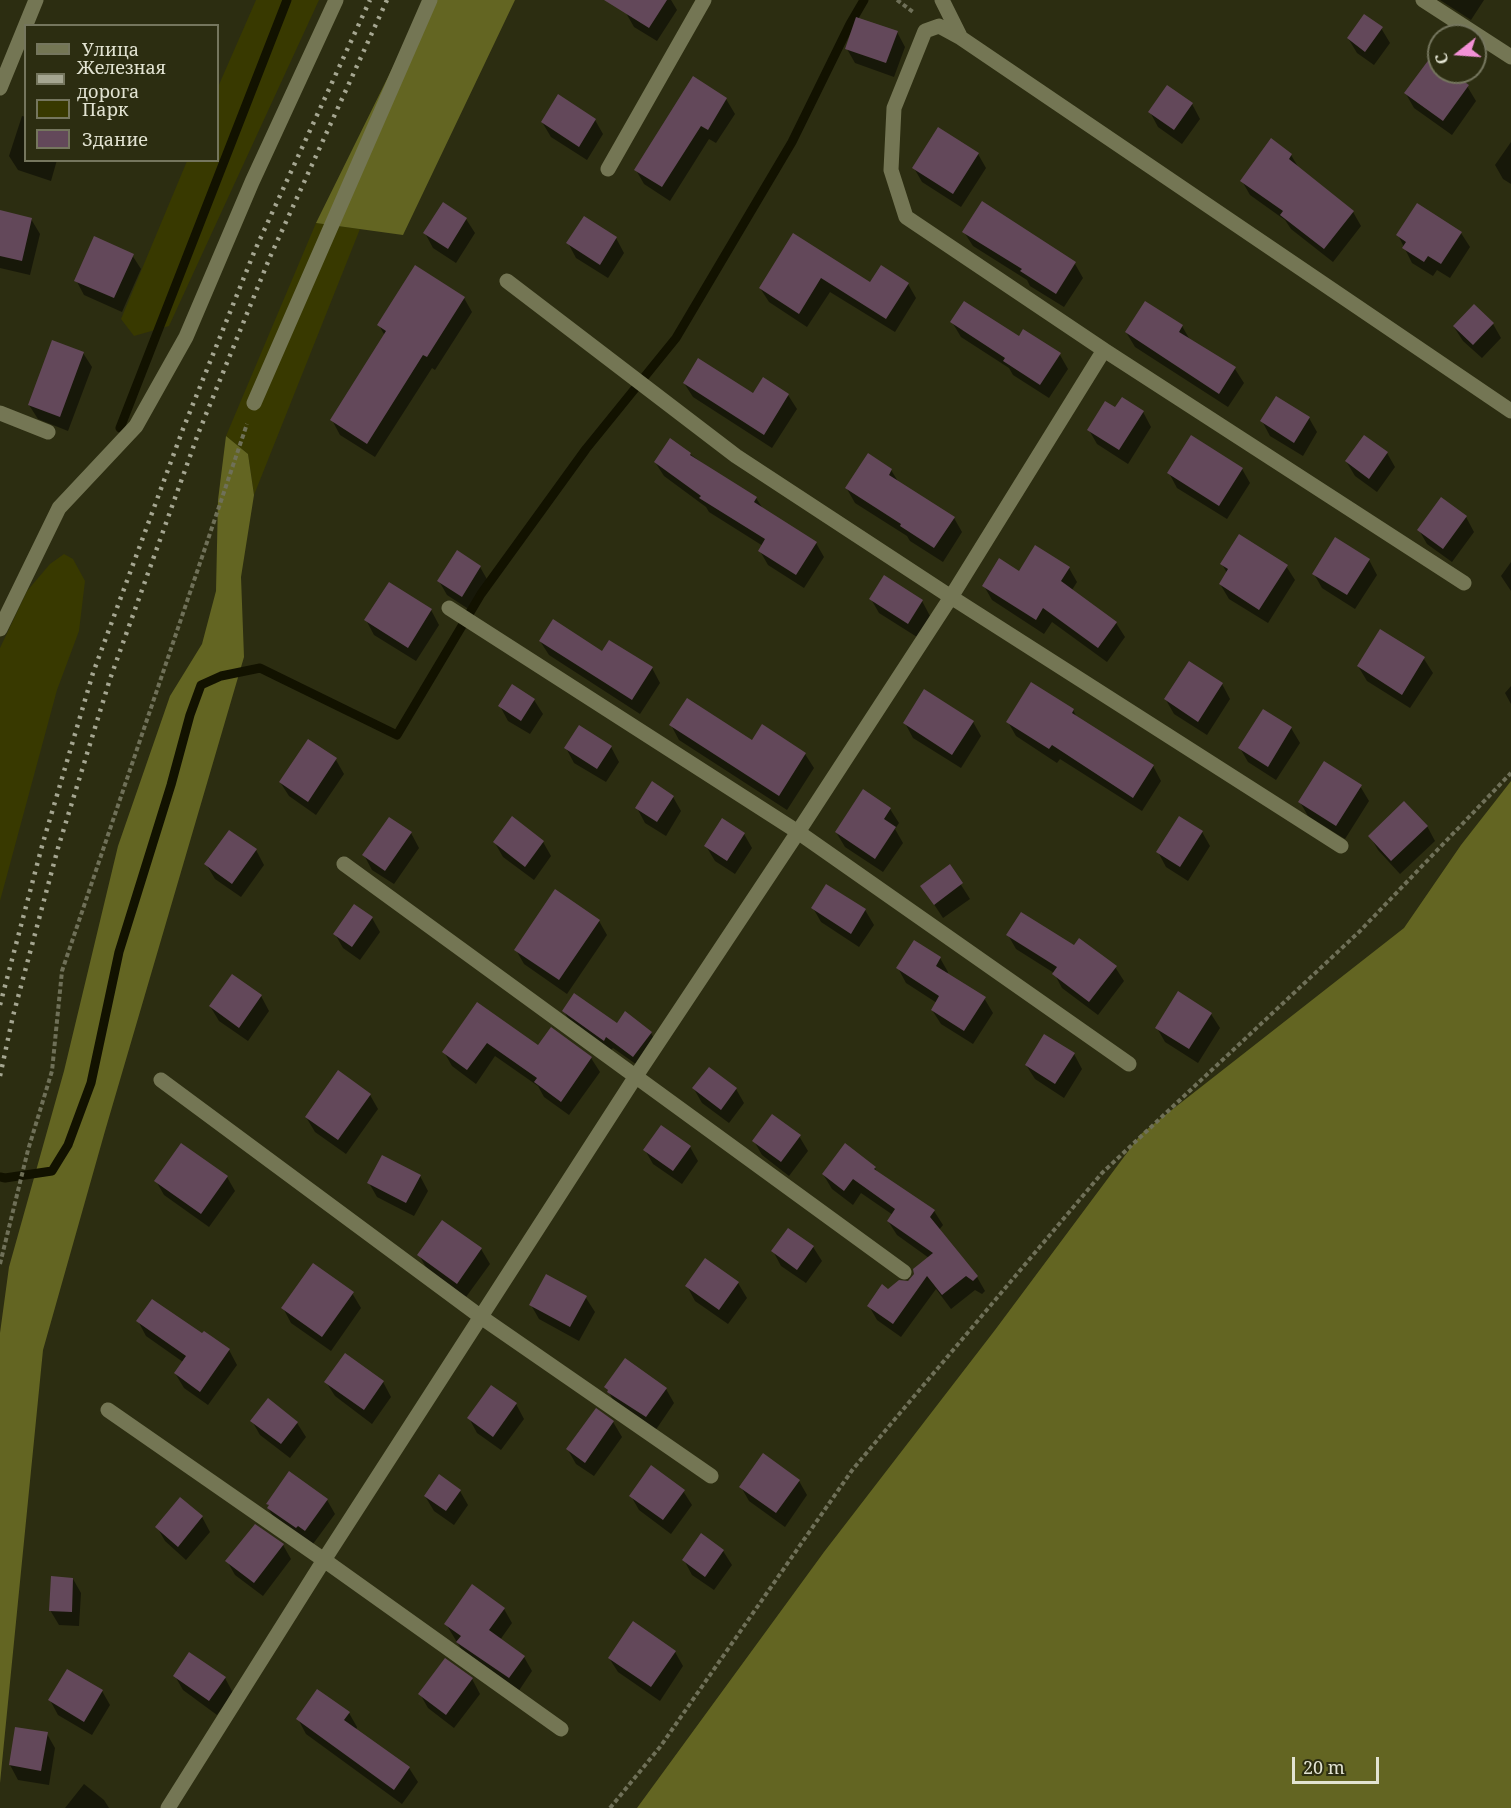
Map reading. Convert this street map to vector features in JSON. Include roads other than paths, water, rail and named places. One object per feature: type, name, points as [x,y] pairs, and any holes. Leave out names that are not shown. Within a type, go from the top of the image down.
[{"type":"street","points":[[26,24],[36,0]]},
{"type":"street","points":[[0,629],[59,508],[136,426],[186,337],[252,182],[336,0]]},
{"type":"street","points":[[254,403],[430,0]]},
{"type":"street","points":[[608,169],[704,0]]},
{"type":"street","points":[[942,0],[962,38]]},
{"type":"street","points":[[1423,0],[1511,57]]},
{"type":"street","points":[[1464,583],[1104,350],[906,217],[891,170],[894,108],[925,31],[939,26],[962,38],[1511,411]]},
{"type":"street","points":[[0,88],[24,29]]},
{"type":"street","points":[[507,281],[736,456],[951,597],[1341,846]]},
{"type":"street","points":[[168,1808],[324,1560],[636,1076],[951,597],[1104,350]]},
{"type":"street","points":[[0,413],[48,432]]},
{"type":"street","points":[[449,608],[798,832],[1129,1064]]},
{"type":"street","points":[[345,864],[904,1272]]},
{"type":"street","points":[[161,1080],[481,1317],[711,1476]]},
{"type":"street","points":[[108,1410],[561,1729]]},
{"type":"waterway","points":[[120,428],[287,0]]},
{"type":"waterway","points":[[0,1177],[52,1171],[68,1145],[91,1083],[119,952],[201,685],[221,676],[260,668],[397,735],[481,594],[586,449],[676,338],[792,142],[864,0]]},
{"type":"railway","points":[[0,1005],[42,846],[93,673],[183,429],[255,250],[370,0]]},
{"type":"railway","points":[[0,1076],[13,1016],[58,848],[110,679],[198,434],[270,257],[387,0]]}]
